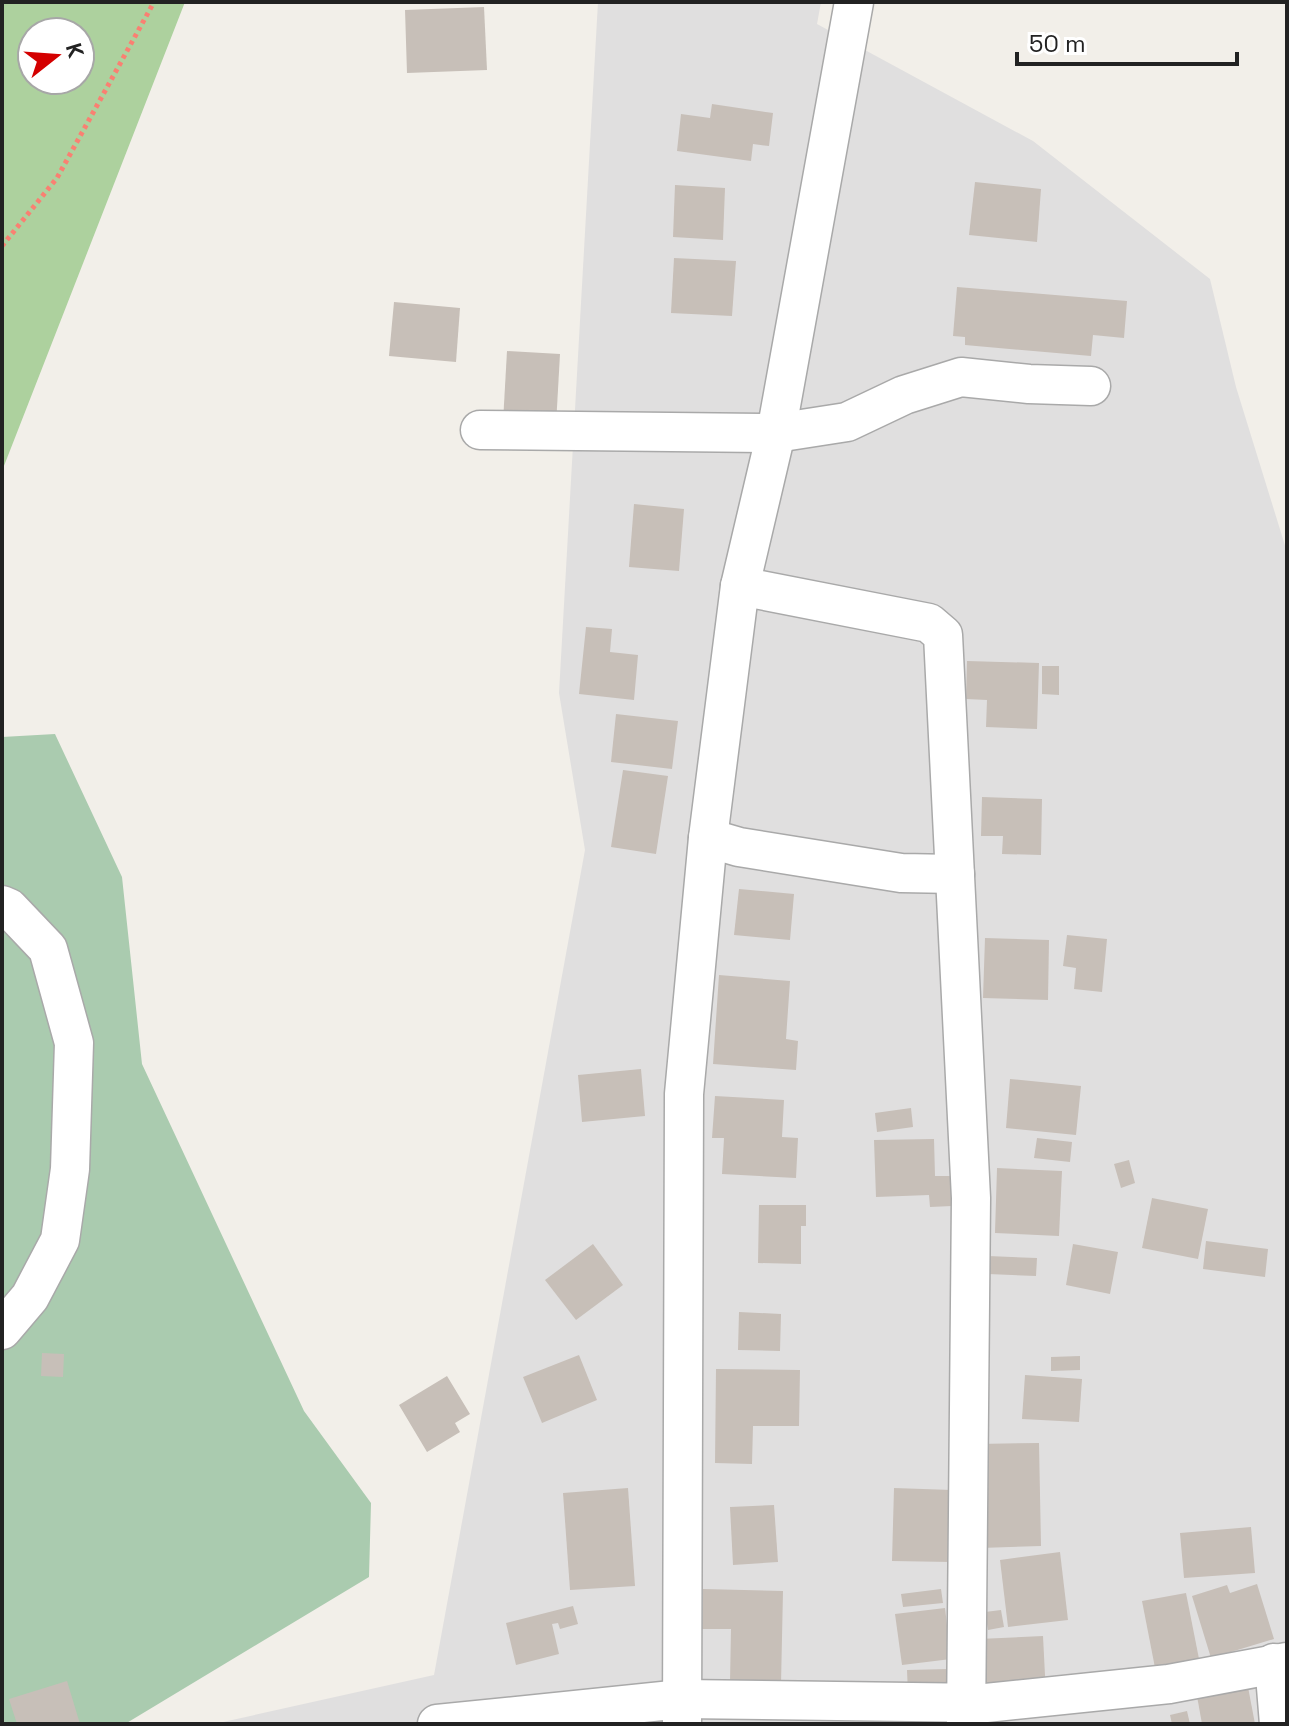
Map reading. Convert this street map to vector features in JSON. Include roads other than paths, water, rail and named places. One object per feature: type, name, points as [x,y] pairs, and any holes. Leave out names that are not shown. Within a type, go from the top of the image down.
[{"type":"street","points":[[682,1712],[684,1094],[708,838],[740,586],[776,433],[854,2]]},
{"type":"street","points":[[480,430],[776,433],[847,422],[904,395],[961,377],[1091,386]]},
{"type":"street","points":[[740,586],[929,623],[943,635],[971,1198],[965,1714]]},
{"type":"street","points":[[708,838],[739,847],[888,871],[955,874]]},
{"type":"street","points":[[2,905],[9,908],[48,949],[74,1043],[70,1169],[60,1240],[30,1297],[2,1330]]},
{"type":"street","points":[[437,1724],[682,1712],[965,1714],[1169,1684],[1281,1663],[1279,1724]]}]
